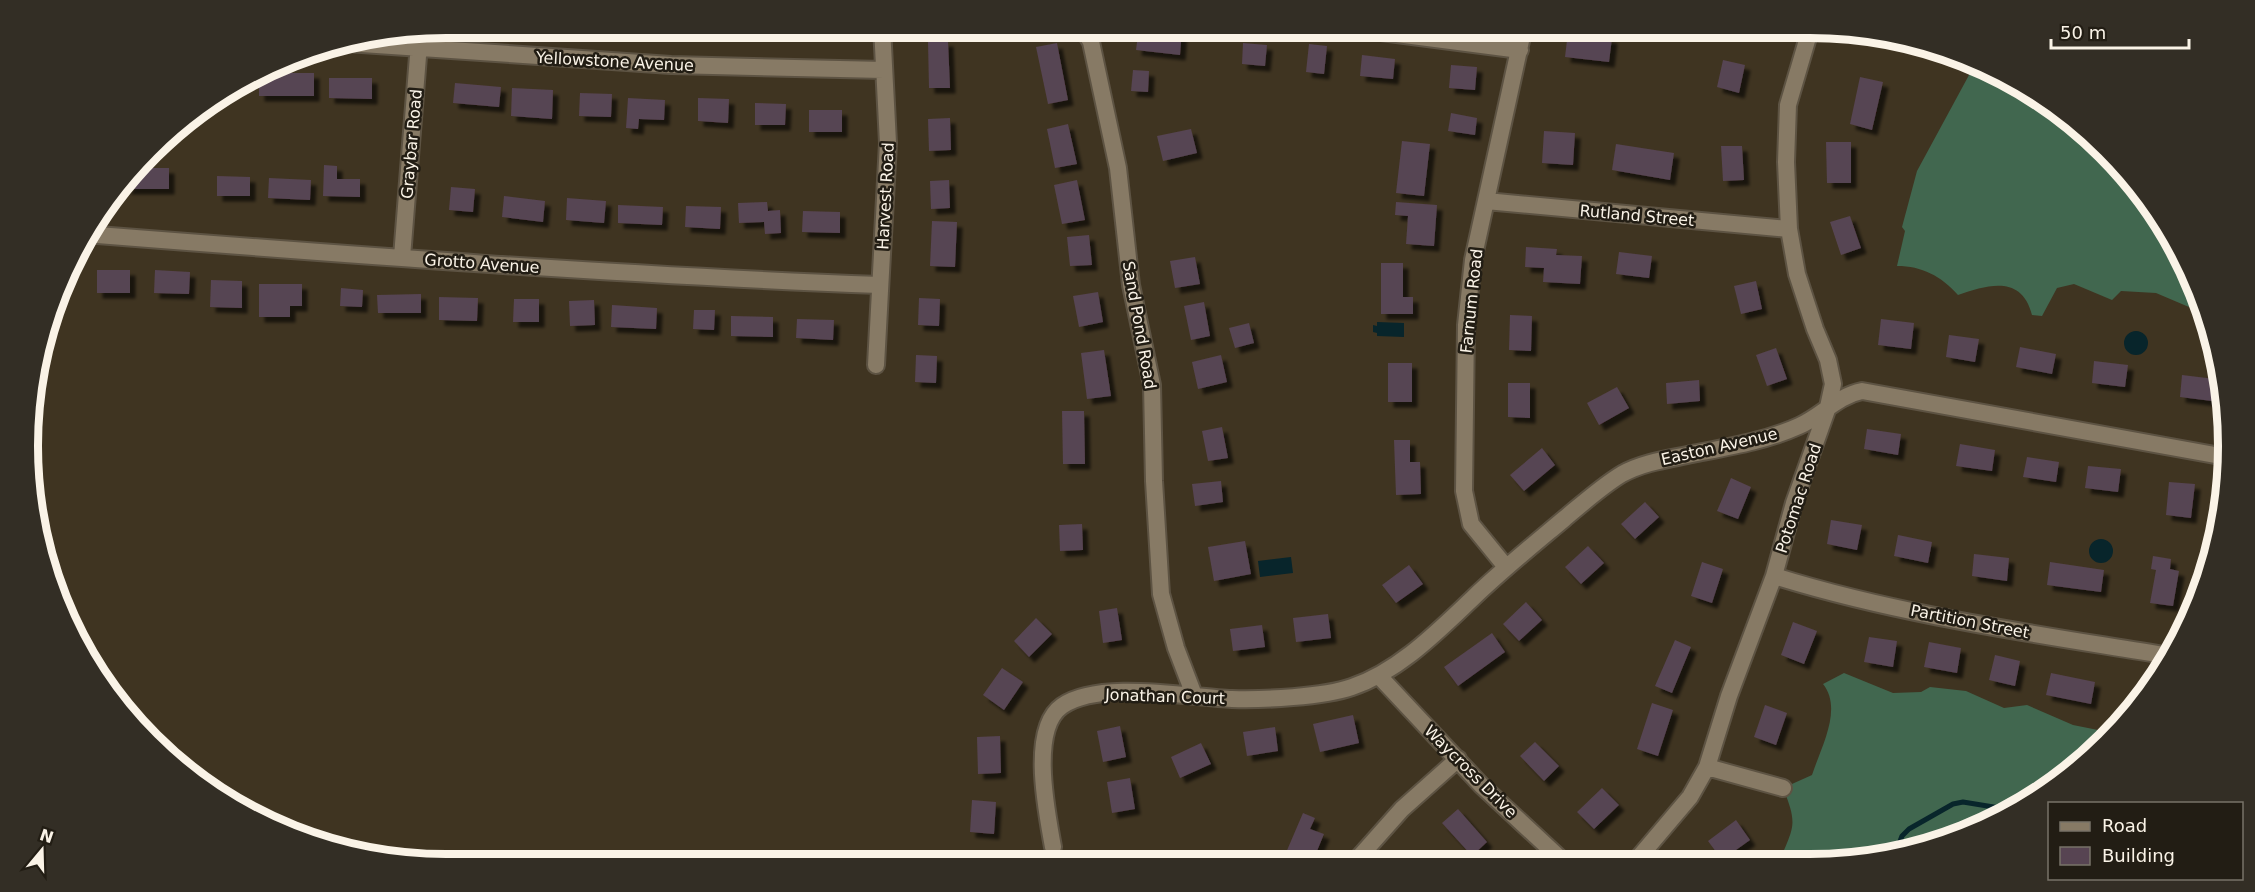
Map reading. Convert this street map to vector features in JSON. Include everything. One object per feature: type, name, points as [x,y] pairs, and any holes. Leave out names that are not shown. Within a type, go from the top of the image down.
[{"type":"street","name":"Harvest Road","points":[[876,365],[888,143],[883,38]]},
{"type":"street","name":"Sand Pond Road","points":[[1089,38],[1113,144],[1131,285],[1152,385],[1154,481],[1161,594],[1176,648],[1194,695]]},
{"type":"street","points":[[1428,38],[1520,50]]},
{"type":"street","name":"Farnum Road","points":[[1506,567],[1471,524],[1464,490],[1466,326],[1473,260],[1522,38]]},
{"type":"street","name":"Potomac Road","points":[[1642,854],[1690,797],[1707,767],[1729,696],[1774,576],[1794,503],[1828,407],[1833,384],[1828,360],[1797,274],[1789,229],[1786,162],[1788,107],[1808,38]]},
{"type":"street","name":"Yellowstone Avenue","points":[[392,41],[420,40],[671,65],[884,70]]},
{"type":"street","name":"Graybar Road","points":[[402,257],[420,40]]},
{"type":"street","name":"Rutland Street","points":[[1486,201],[1789,229]]},
{"type":"street","name":"Grotto Avenue","points":[[96,235],[720,279],[880,285]]},
{"type":"street","name":"Easton Avenue","points":[[1380,677],[1438,631],[1506,567],[1623,474],[1653,462],[1750,442],[1790,429],[1846,394],[1862,391],[2218,455]]},
{"type":"street","name":"Partition Street","points":[[1774,576],[1822,591],[2001,628],[2160,655]]},
{"type":"street","name":"Jonathan Court","points":[[1053,847],[1043,766],[1043,744],[1059,708],[1077,698],[1107,692],[1234,699],[1303,695],[1348,689],[1380,677]]},
{"type":"street","name":"Waycross Drive","points":[[1380,677],[1458,759],[1556,854]]},
{"type":"street","points":[[1362,854],[1397,815],[1458,759]]},
{"type":"street","points":[[1707,767],[1782,788]]},
{"type":"green space","points":[[1971,72],[1990,80],[2036,106],[2058,122],[2098,157],[2116,177],[2149,219],[2163,242],[2194,309],[2156,293],[2121,291],[2112,300],[2074,284],[2057,288],[2042,316],[2032,315],[2021,293],[2012,288],[1992,286],[1958,295],[1945,282],[1930,273],[1906,266],[1897,266],[1905,231],[1902,227],[1917,171]]},
{"type":"green space","points":[[1844,673],[1893,693],[1921,692],[1930,687],[1966,691],[2004,708],[2027,705],[2073,725],[2102,731],[2058,770],[2036,786],[1990,812],[1940,833],[1889,847],[1862,851],[1836,854],[1782,854],[1792,825],[1791,810],[1783,788],[1812,775],[1831,716],[1829,694],[1823,684]]},
{"type":"water","points":[[1377,322],[1404,323],[1404,337],[1377,336],[1377,333],[1373,332],[1373,325],[1377,326]]},
{"type":"water","points":[[2136,331],[2144,335],[2148,343],[2144,351],[2136,355],[2128,351],[2124,343],[2128,335]]},
{"type":"water","points":[[2101,539],[2109,543],[2113,551],[2109,559],[2101,563],[2093,559],[2089,551],[2093,543]]},
{"type":"water","points":[[1291,557],[1293,573],[1260,577],[1258,561]]},
{"type":"building","points":[[1138,38],[1181,38],[1180,55],[1136,50]]},
{"type":"building","points":[[1567,38],[1612,38],[1609,62],[1565,57]]},
{"type":"building","points":[[948,41],[950,88],[929,88],[928,42]]},
{"type":"building","points":[[1057,43],[1068,100],[1048,104],[1036,47]]},
{"type":"building","points":[[1243,43],[1267,45],[1265,66],[1242,64]]},
{"type":"building","points":[[1309,44],[1327,46],[1324,74],[1306,72]]},
{"type":"building","points":[[1362,55],[1395,59],[1393,79],[1360,76]]},
{"type":"building","points":[[1723,60],[1745,65],[1739,93],[1717,87]]},
{"type":"building","points":[[1451,65],[1477,67],[1475,90],[1449,88]]},
{"type":"building","points":[[1133,70],[1149,71],[1148,92],[1131,91]]},
{"type":"building","points":[[281,73],[314,73],[314,96],[259,96],[259,83]]},
{"type":"building","points":[[1860,77],[1883,82],[1872,130],[1850,124]]},
{"type":"building","points":[[329,78],[372,78],[372,99],[329,98]]},
{"type":"building","points":[[455,83],[501,87],[499,107],[453,103]]},
{"type":"building","points":[[512,88],[553,90],[552,119],[511,116]]},
{"type":"building","points":[[580,93],[612,94],[611,117],[579,116]]},
{"type":"building","points":[[628,98],[665,100],[664,120],[639,119],[638,129],[626,128]]},
{"type":"building","points":[[698,98],[729,99],[728,123],[698,121]]},
{"type":"building","points":[[755,103],[786,104],[785,125],[755,125]]},
{"type":"building","points":[[809,110],[842,110],[842,132],[809,132]]},
{"type":"building","points":[[1451,113],[1477,118],[1475,135],[1448,131]]},
{"type":"building","points":[[950,118],[951,150],[929,151],[928,119]]},
{"type":"building","points":[[1068,124],[1077,164],[1055,168],[1047,129]]},
{"type":"building","points":[[1191,129],[1197,153],[1163,161],[1157,136]]},
{"type":"building","points":[[1544,131],[1575,133],[1573,165],[1542,163]]},
{"type":"building","points":[[1402,141],[1430,144],[1424,196],[1396,193]]},
{"type":"building","points":[[1826,142],[1851,142],[1851,183],[1827,183]]},
{"type":"building","points":[[1616,144],[1674,153],[1670,180],[1612,170]]},
{"type":"building","points":[[1721,146],[1742,146],[1744,180],[1723,181]]},
{"type":"building","points":[[324,165],[337,166],[337,179],[360,179],[360,197],[323,196]]},
{"type":"building","points":[[147,168],[169,168],[169,189],[129,189]]},
{"type":"building","points":[[217,176],[250,177],[250,196],[217,196]]},
{"type":"building","points":[[269,178],[311,180],[310,200],[268,198]]},
{"type":"building","points":[[949,180],[950,208],[931,209],[930,181]]},
{"type":"building","points":[[1077,180],[1085,220],[1062,224],[1054,185]]},
{"type":"building","points":[[451,187],[475,189],[473,212],[449,210]]},
{"type":"building","points":[[504,196],[545,201],[543,222],[502,217]]},
{"type":"building","points":[[567,198],[606,201],[604,223],[566,220]]},
{"type":"building","points":[[767,202],[768,211],[780,210],[781,233],[765,234],[764,222],[739,223],[738,203]]},
{"type":"building","points":[[1396,202],[1437,205],[1434,246],[1406,244],[1408,216],[1395,215]]},
{"type":"building","points":[[618,205],[663,207],[662,225],[618,223]]},
{"type":"building","points":[[686,206],[721,207],[720,229],[685,227]]},
{"type":"building","points":[[803,211],[840,212],[840,233],[802,232]]},
{"type":"building","points":[[1850,216],[1861,248],[1841,255],[1830,222]]},
{"type":"building","points":[[932,221],[957,222],[955,267],[930,266]]},
{"type":"building","points":[[1089,235],[1092,265],[1070,266],[1067,237]]},
{"type":"building","points":[[1526,247],[1557,249],[1556,255],[1582,256],[1580,284],[1543,282],[1544,268],[1525,267]]},
{"type":"building","points":[[1619,252],[1652,256],[1649,278],[1616,274]]},
{"type":"building","points":[[1195,257],[1200,284],[1175,288],[1170,261]]},
{"type":"building","points":[[1381,263],[1403,263],[1403,297],[1413,297],[1413,314],[1381,314]]},
{"type":"building","points":[[97,270],[130,270],[130,293],[97,293]]},
{"type":"building","points":[[155,270],[190,272],[189,294],[154,293]]},
{"type":"building","points":[[211,280],[242,281],[242,308],[210,307]]},
{"type":"building","points":[[1756,281],[1762,309],[1741,314],[1734,286]]},
{"type":"building","points":[[259,284],[302,284],[302,306],[290,306],[290,317],[259,317]]},
{"type":"building","points":[[341,288],[363,290],[362,307],[340,306]]},
{"type":"building","points":[[1098,292],[1103,322],[1079,327],[1073,296]]},
{"type":"building","points":[[421,294],[421,313],[378,313],[377,295]]},
{"type":"building","points":[[439,297],[478,298],[477,321],[439,320]]},
{"type":"building","points":[[919,298],[940,299],[939,326],[918,325]]},
{"type":"building","points":[[514,299],[539,299],[539,322],[513,322]]},
{"type":"building","points":[[594,300],[595,325],[570,326],[569,301]]},
{"type":"building","points":[[1204,302],[1210,336],[1191,340],[1184,306]]},
{"type":"building","points":[[612,305],[657,308],[656,329],[611,327]]},
{"type":"building","points":[[694,310],[715,310],[714,330],[693,329]]},
{"type":"building","points":[[1510,315],[1532,316],[1531,351],[1509,350]]},
{"type":"building","points":[[731,316],[773,317],[773,337],[731,336]]},
{"type":"building","points":[[797,319],[834,320],[833,340],[796,338]]},
{"type":"building","points":[[1881,319],[1914,323],[1911,349],[1878,345]]},
{"type":"building","points":[[1249,323],[1254,343],[1235,348],[1229,328]]},
{"type":"building","points":[[1949,335],[1979,339],[1975,362],[1946,357]]},
{"type":"building","points":[[2020,347],[2056,354],[2052,374],[2016,367]]},
{"type":"building","points":[[1776,348],[1787,379],[1767,386],[1756,355]]},
{"type":"building","points":[[1104,350],[1111,396],[1087,399],[1081,353]]},
{"type":"building","points":[[916,355],[937,356],[936,383],[915,382]]},
{"type":"building","points":[[1221,355],[1227,382],[1198,389],[1192,362]]},
{"type":"building","points":[[2094,361],[2128,365],[2125,387],[2092,383]]},
{"type":"building","points":[[1388,363],[1412,363],[1412,402],[1388,402]]},
{"type":"building","points":[[2182,375],[2212,379],[2212,401],[2180,397]]},
{"type":"building","points":[[1699,380],[1700,401],[1667,404],[1666,383]]},
{"type":"building","points":[[1508,383],[1530,383],[1530,418],[1508,417]]},
{"type":"building","points":[[1617,387],[1629,408],[1599,425],[1587,403]]},
{"type":"building","points":[[1062,411],[1084,411],[1085,464],[1063,464]]},
{"type":"building","points":[[1222,427],[1228,458],[1208,461],[1202,431]]},
{"type":"building","points":[[1867,429],[1901,434],[1898,455],[1864,449]]},
{"type":"building","points":[[1394,440],[1410,440],[1410,462],[1420,462],[1421,494],[1396,495]]},
{"type":"building","points":[[1960,444],[1995,450],[1992,471],[1956,466]]},
{"type":"building","points":[[1542,448],[1555,465],[1524,491],[1510,475]]},
{"type":"building","points":[[2027,457],[2059,462],[2056,482],[2023,477]]},
{"type":"building","points":[[2088,466],[2121,469],[2118,492],[2085,488]]},
{"type":"building","points":[[1731,478],[1751,487],[1738,519],[1717,511]]},
{"type":"building","points":[[1221,481],[1223,502],[1195,506],[1192,484]]},
{"type":"building","points":[[2169,482],[2195,484],[2191,518],[2166,515]]},
{"type":"building","points":[[1645,502],[1659,517],[1635,539],[1621,524]]},
{"type":"building","points":[[1831,520],[1862,525],[1857,550],[1827,544]]},
{"type":"building","points":[[1082,524],[1083,550],[1060,551],[1059,525]]},
{"type":"building","points":[[1898,535],[1932,542],[1928,563],[1894,556]]},
{"type":"building","points":[[1245,541],[1251,574],[1214,581],[1208,547]]},
{"type":"building","points":[[1588,546],[1604,563],[1581,584],[1565,567]]},
{"type":"building","points":[[1974,554],[2009,558],[2007,581],[1972,576]]},
{"type":"building","points":[[2153,556],[2171,559],[2170,569],[2179,571],[2173,606],[2150,603],[2156,570],[2151,569]]},
{"type":"building","points":[[1702,562],[1723,569],[1712,603],[1691,596]]},
{"type":"building","points":[[2050,562],[2104,570],[2101,592],[2047,585]]},
{"type":"building","points":[[1409,565],[1423,584],[1396,603],[1382,585]]},
{"type":"building","points":[[1526,602],[1542,620],[1519,641],[1503,624]]},
{"type":"building","points":[[1117,608],[1122,640],[1103,643],[1099,611]]},
{"type":"building","points":[[1328,614],[1331,638],[1296,642],[1293,618]]},
{"type":"building","points":[[1036,618],[1052,634],[1029,657],[1014,641]]},
{"type":"building","points":[[1793,622],[1817,631],[1804,664],[1781,655]]},
{"type":"building","points":[[1262,625],[1265,647],[1233,651],[1230,629]]},
{"type":"building","points":[[1492,633],[1505,652],[1458,686],[1444,667]]},
{"type":"building","points":[[1869,637],[1897,641],[1893,667],[1864,662]]},
{"type":"building","points":[[1675,640],[1691,647],[1672,693],[1655,686]]},
{"type":"building","points":[[1929,642],[1961,648],[1957,673],[1924,667]]},
{"type":"building","points":[[1995,655],[2020,661],[2015,686],[1989,680]]},
{"type":"building","points":[[1002,668],[1023,682],[1004,710],[983,695]]},
{"type":"building","points":[[2051,673],[2095,682],[2091,704],[2046,695]]},
{"type":"building","points":[[1652,703],[1673,710],[1658,756],[1637,749]]},
{"type":"building","points":[[1765,705],[1787,713],[1776,745],[1754,737]]},
{"type":"building","points":[[1353,715],[1359,743],[1320,752],[1313,724]]},
{"type":"building","points":[[1120,726],[1126,757],[1103,762],[1097,731]]},
{"type":"building","points":[[1275,727],[1278,751],[1247,756],[1243,732]]},
{"type":"building","points":[[1000,736],[1001,773],[978,774],[977,737]]},
{"type":"building","points":[[1535,742],[1559,766],[1544,781],[1520,756]]},
{"type":"building","points":[[1201,743],[1211,764],[1180,778],[1171,757]]},
{"type":"building","points":[[1130,778],[1135,809],[1112,813],[1107,782]]},
{"type":"building","points":[[1602,788],[1619,805],[1594,829],[1577,812]]},
{"type":"building","points":[[972,800],[996,802],[994,834],[970,832]]},
{"type":"building","points":[[1458,809],[1487,842],[1474,854],[1470,854],[1442,823]]},
{"type":"building","points":[[1303,813],[1315,818],[1310,829],[1324,834],[1316,854],[1285,854]]},
{"type":"building","points":[[1736,820],[1750,840],[1730,854],[1718,854],[1708,841]]},
{"type":"waterway","points":[[1899,845],[1902,836],[1909,829],[1953,804],[1963,802],[1998,808]]}]
